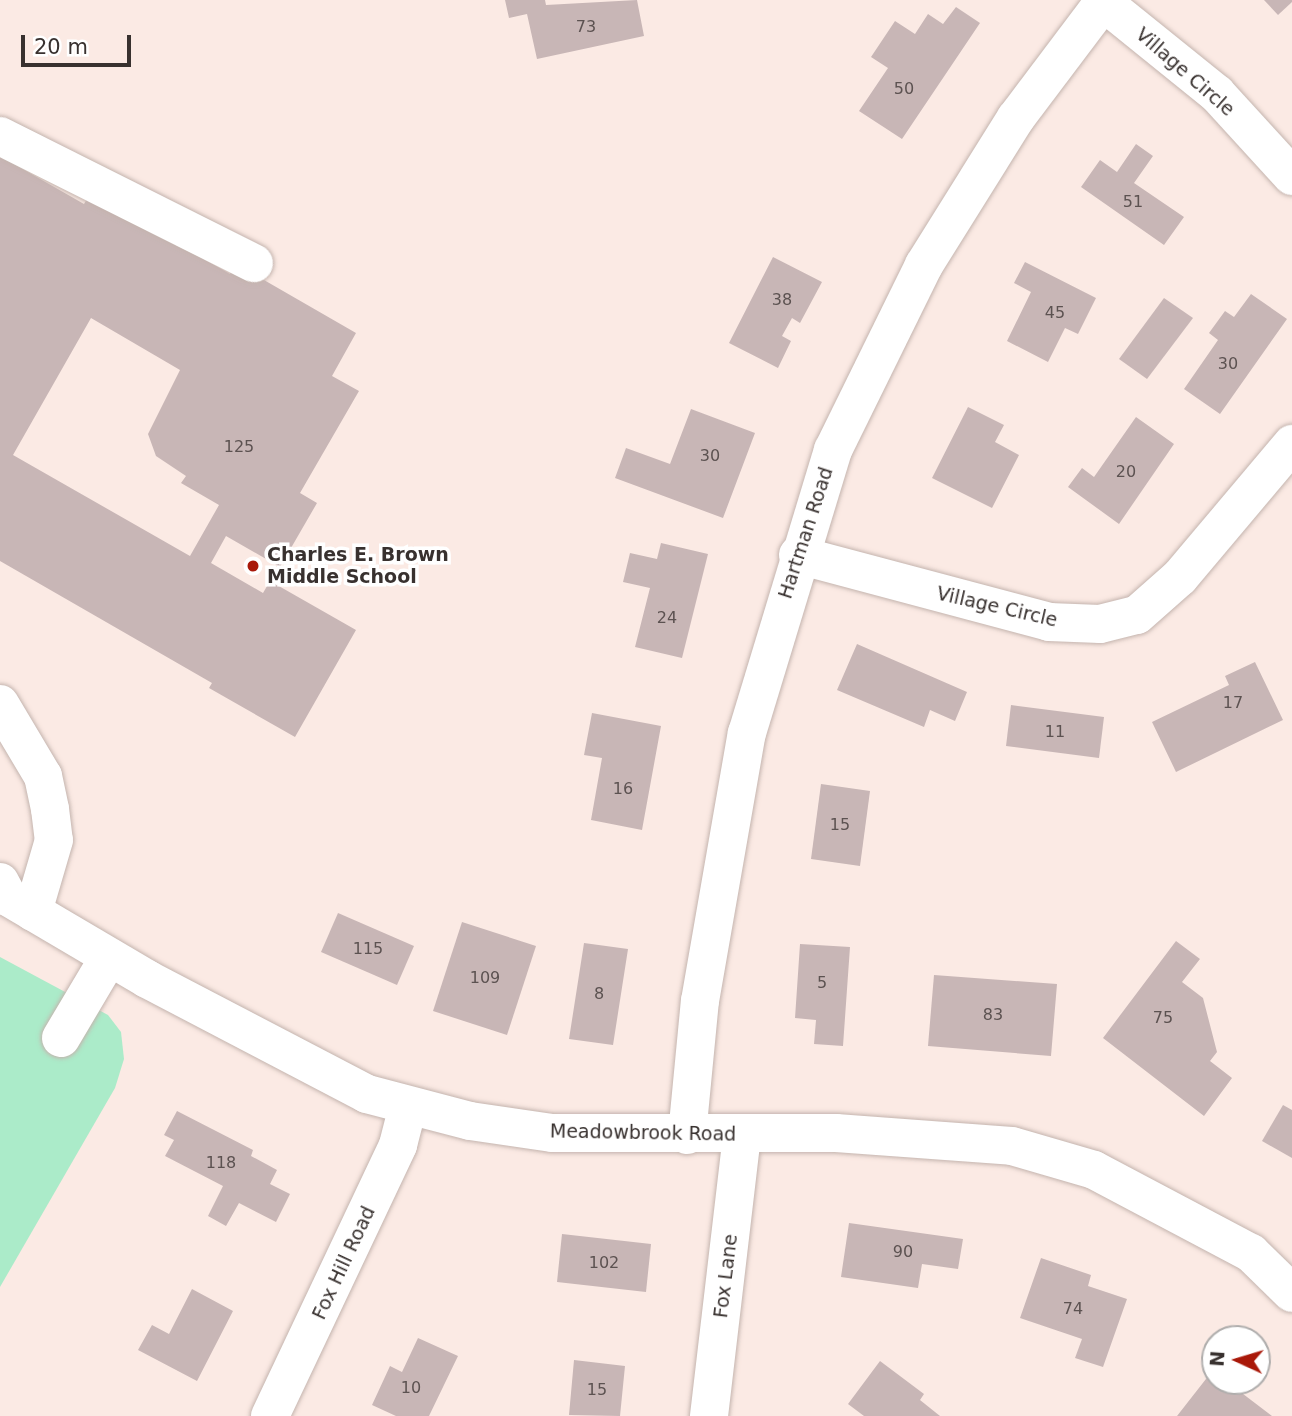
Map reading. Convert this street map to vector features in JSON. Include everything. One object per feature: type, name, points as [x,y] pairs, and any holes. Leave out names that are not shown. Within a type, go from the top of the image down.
[{"type":"street","name":"Village Circle","points":[[1104,1],[1217,94],[1292,176]]},
{"type":"street","name":"Hartman Road","points":[[687,1135],[700,1001],[747,733],[798,555],[833,450],[923,265],[1016,118],[1104,1]]},
{"type":"street","points":[[0,136],[254,263]]},
{"type":"street","name":"Village Circle","points":[[798,555],[1023,616],[1100,624],[1137,615],[1180,577],[1292,444]]},
{"type":"street","points":[[0,704],[43,776],[54,840],[10,897]]},
{"type":"street","name":"Meadowbrook Road","points":[[10,897],[234,1028],[367,1094],[408,1107],[552,1133],[836,1133],[1012,1146],[1094,1170],[1251,1253],[1292,1293]]},
{"type":"street","points":[[61,1038],[109,957]]},
{"type":"street","name":"Fox Hill Road","points":[[271,1416],[398,1145],[408,1107]]},
{"type":"street","name":"Fox Lane","points":[[709,1416],[742,1135]]},
{"type":"green space","points":[[0,957],[108,1015],[121,1032],[124,1059],[115,1088],[0,1287]]},
{"type":"building","points":[[505,0],[545,0],[546,5],[637,0],[644,36],[537,59],[527,14],[509,18]]},
{"type":"building","points":[[1264,0],[1292,0],[1292,2],[1278,15]]},
{"type":"building","points":[[956,7],[980,23],[902,139],[859,111],[888,68],[871,57],[895,21],[915,34],[928,14],[943,24]]},
{"type":"building","points":[[1136,144],[1153,156],[1134,183],[1184,217],[1164,245],[1081,187],[1100,160],[1117,172]]},
{"type":"building","points":[[0,156],[84,204],[90,194],[230,274],[236,264],[356,333],[332,376],[359,391],[300,493],[317,503],[280,567],[226,536],[211,563],[263,593],[270,581],[356,630],[295,737],[209,688],[212,683],[0,561]],"holes":[[[91,318],[180,370],[148,434],[156,456],[186,476],[181,483],[219,505],[190,556],[13,455]]]},
{"type":"building","points":[[773,257],[822,282],[800,323],[792,318],[782,336],[791,341],[778,368],[729,343]]},
{"type":"building","points":[[1025,262],[1096,298],[1078,334],[1065,328],[1048,362],[1007,341],[1031,292],[1014,283]]},
{"type":"building","points":[[1251,294],[1287,319],[1220,414],[1184,389],[1218,340],[1209,333],[1225,311],[1234,317]]},
{"type":"building","points":[[1164,298],[1193,318],[1147,379],[1119,359]]},
{"type":"building","points":[[968,407],[1004,425],[995,442],[1019,455],[992,508],[932,478]]},
{"type":"building","points":[[691,409],[755,433],[723,518],[615,478],[626,448],[670,464]]},
{"type":"building","points":[[1136,417],[1174,444],[1119,524],[1068,487],[1082,468],[1094,477]]},
{"type":"building","points":[[661,543],[708,554],[682,658],[635,647],[650,588],[623,582],[630,553],[657,559]]},
{"type":"building","points":[[857,644],[967,692],[955,721],[930,710],[924,727],[837,690]]},
{"type":"building","points":[[1255,662],[1283,720],[1176,772],[1152,722],[1229,685],[1225,676]]},
{"type":"building","points":[[1011,705],[1104,717],[1099,758],[1006,746]]},
{"type":"building","points":[[592,713],[661,726],[642,830],[591,820],[602,758],[584,755]]},
{"type":"building","points":[[821,784],[870,791],[860,866],[811,859]]},
{"type":"building","points":[[338,913],[414,946],[397,985],[321,952]]},
{"type":"building","points":[[462,922],[536,946],[507,1035],[433,1011]]},
{"type":"building","points":[[1176,941],[1200,959],[1182,982],[1203,998],[1217,1052],[1210,1061],[1232,1078],[1204,1116],[1103,1038]]},
{"type":"building","points":[[584,943],[628,949],[613,1045],[569,1039]]},
{"type":"building","points":[[800,944],[850,947],[843,1046],[814,1044],[816,1020],[795,1018]]},
{"type":"building","points":[[934,975],[1057,984],[1051,1056],[928,1046]]},
{"type":"building","points":[[1283,1105],[1292,1110],[1292,1158],[1262,1141]]},
{"type":"building","points":[[177,1111],[253,1150],[251,1156],[277,1170],[270,1184],[290,1194],[276,1222],[239,1203],[226,1226],[208,1216],[223,1186],[165,1156],[174,1140],[164,1135]]},
{"type":"building","points":[[849,1223],[963,1239],[958,1269],[922,1264],[918,1288],[841,1277]]},
{"type":"building","points":[[562,1234],[651,1244],[646,1292],[557,1282]]},
{"type":"building","points":[[1041,1258],[1091,1275],[1088,1286],[1127,1299],[1103,1367],[1075,1358],[1082,1339],[1020,1318]]},
{"type":"building","points":[[192,1289],[233,1311],[197,1381],[138,1350],[152,1325],[169,1334]]},
{"type":"building","points":[[418,1338],[458,1356],[429,1416],[396,1416],[372,1405],[390,1366],[402,1372]]},
{"type":"building","points":[[574,1360],[625,1366],[620,1416],[569,1415]]},
{"type":"building","points":[[880,1361],[924,1394],[920,1400],[940,1416],[864,1416],[848,1404]]},
{"type":"building","points":[[1201,1385],[1201,1395],[1244,1395],[1272,1416],[1177,1416]]},
{"type":"place","name":"Charles E. Brown Middle School","points":[[253,566]]}]
